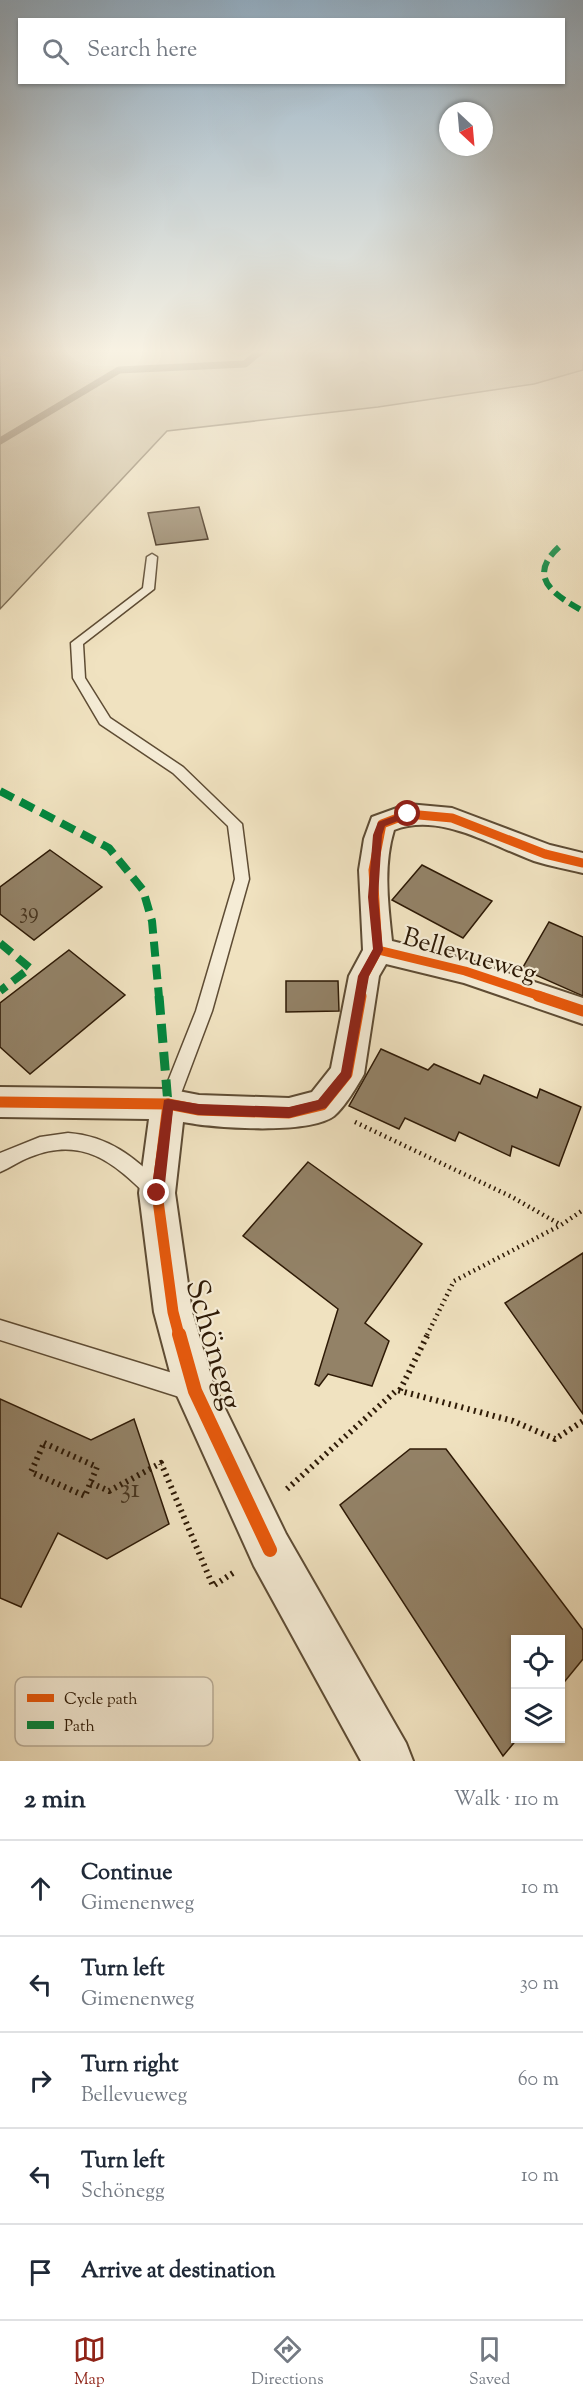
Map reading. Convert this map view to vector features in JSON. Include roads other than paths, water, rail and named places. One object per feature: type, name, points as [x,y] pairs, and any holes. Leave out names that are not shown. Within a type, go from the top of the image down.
[{"type":"street","points":[[378,950],[373,897],[375,847],[382,824],[393,819],[408,814],[452,818],[545,854],[583,863]]},
{"type":"street","name":"Bellevueweg","points":[[168,1104],[199,1110],[289,1113],[322,1105],[347,1074],[364,976],[378,950],[465,971],[583,1011]]},
{"type":"street","points":[[0,1102],[168,1104]]},
{"type":"street","name":"Schönegg","points":[[168,1104],[157,1193],[173,1312],[195,1391],[270,1550],[388,1761]]},
{"type":"lane","points":[[152,557],[148,589],[76,643],[79,678],[105,721],[178,770],[235,824],[242,879],[204,1011],[168,1104]]},
{"type":"lane","points":[[0,1163],[20,1151],[51,1142],[82,1142],[110,1152],[157,1193]]},
{"type":"lane","points":[[1,1331],[195,1391]]},
{"type":"waterway","points":[[0,441],[16,431]]}]
